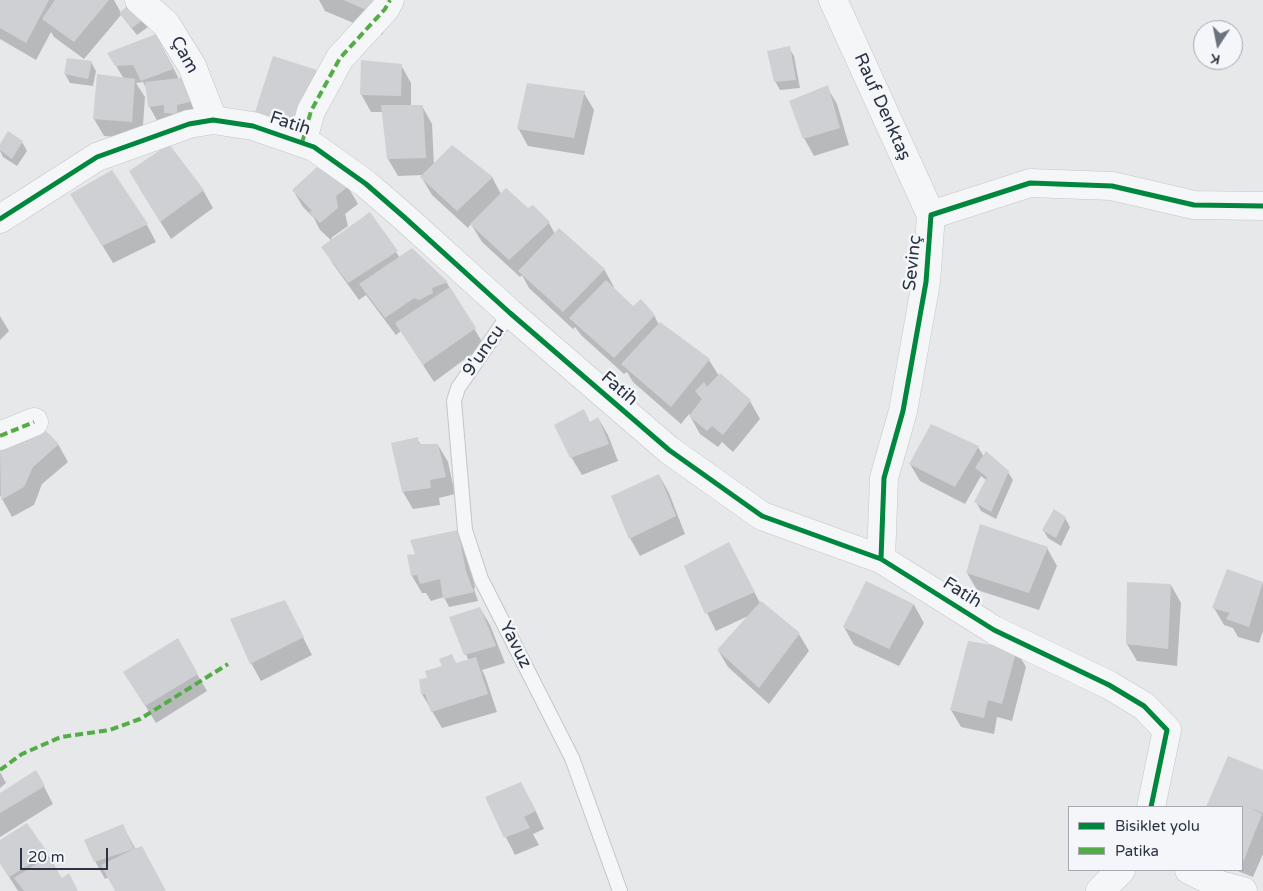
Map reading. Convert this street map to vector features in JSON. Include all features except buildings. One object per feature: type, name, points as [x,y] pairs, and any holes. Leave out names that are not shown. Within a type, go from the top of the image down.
[{"type":"street","name":"Çam","points":[[139,0],[166,24],[192,66],[213,120]]},
{"type":"street","points":[[302,143],[311,111],[340,58],[385,9],[390,0]]},
{"type":"street","name":"Rauf Denktaş","points":[[833,0],[931,215]]},
{"type":"street","name":"Fatih","points":[[0,219],[97,158],[189,124],[213,120],[252,126],[314,147],[366,184],[510,313],[669,450],[762,516],[881,559],[994,630],[1109,684],[1144,706],[1167,730],[1152,806]]},
{"type":"street","name":"Sevinç","points":[[881,559],[884,478],[903,411],[926,282],[931,215],[1030,182],[1112,186],[1194,206],[1263,206]]},
{"type":"street","points":[[0,436],[34,422]]},
{"type":"street","points":[[1100,891],[1120,871]]},
{"type":"street","points":[[1191,871],[1220,885],[1242,891]]},
{"type":"lane","name":"9'uncu","points":[[458,388],[510,313]]},
{"type":"lane","name":"Yavuz","points":[[458,388],[454,400],[465,530],[470,546],[481,579],[572,758],[620,891]]},
{"type":"marked path","points":[[302,143],[311,111],[340,58],[385,9],[390,0]]},
{"type":"marked path","points":[[0,436],[34,422]]},
{"type":"marked path","points":[[0,770],[22,754],[61,737],[110,730],[140,719],[228,664]]},
{"type":"cycle path","points":[[0,219],[97,157],[189,124],[213,120],[253,126],[314,147],[366,184],[510,313],[669,450],[762,516],[881,559],[994,630],[1109,685],[1144,706],[1167,730],[1151,806]]},
{"type":"cycle path","points":[[881,559],[884,478],[903,411],[926,282],[931,215],[1030,183],[1112,186],[1194,205],[1263,206]]}]
